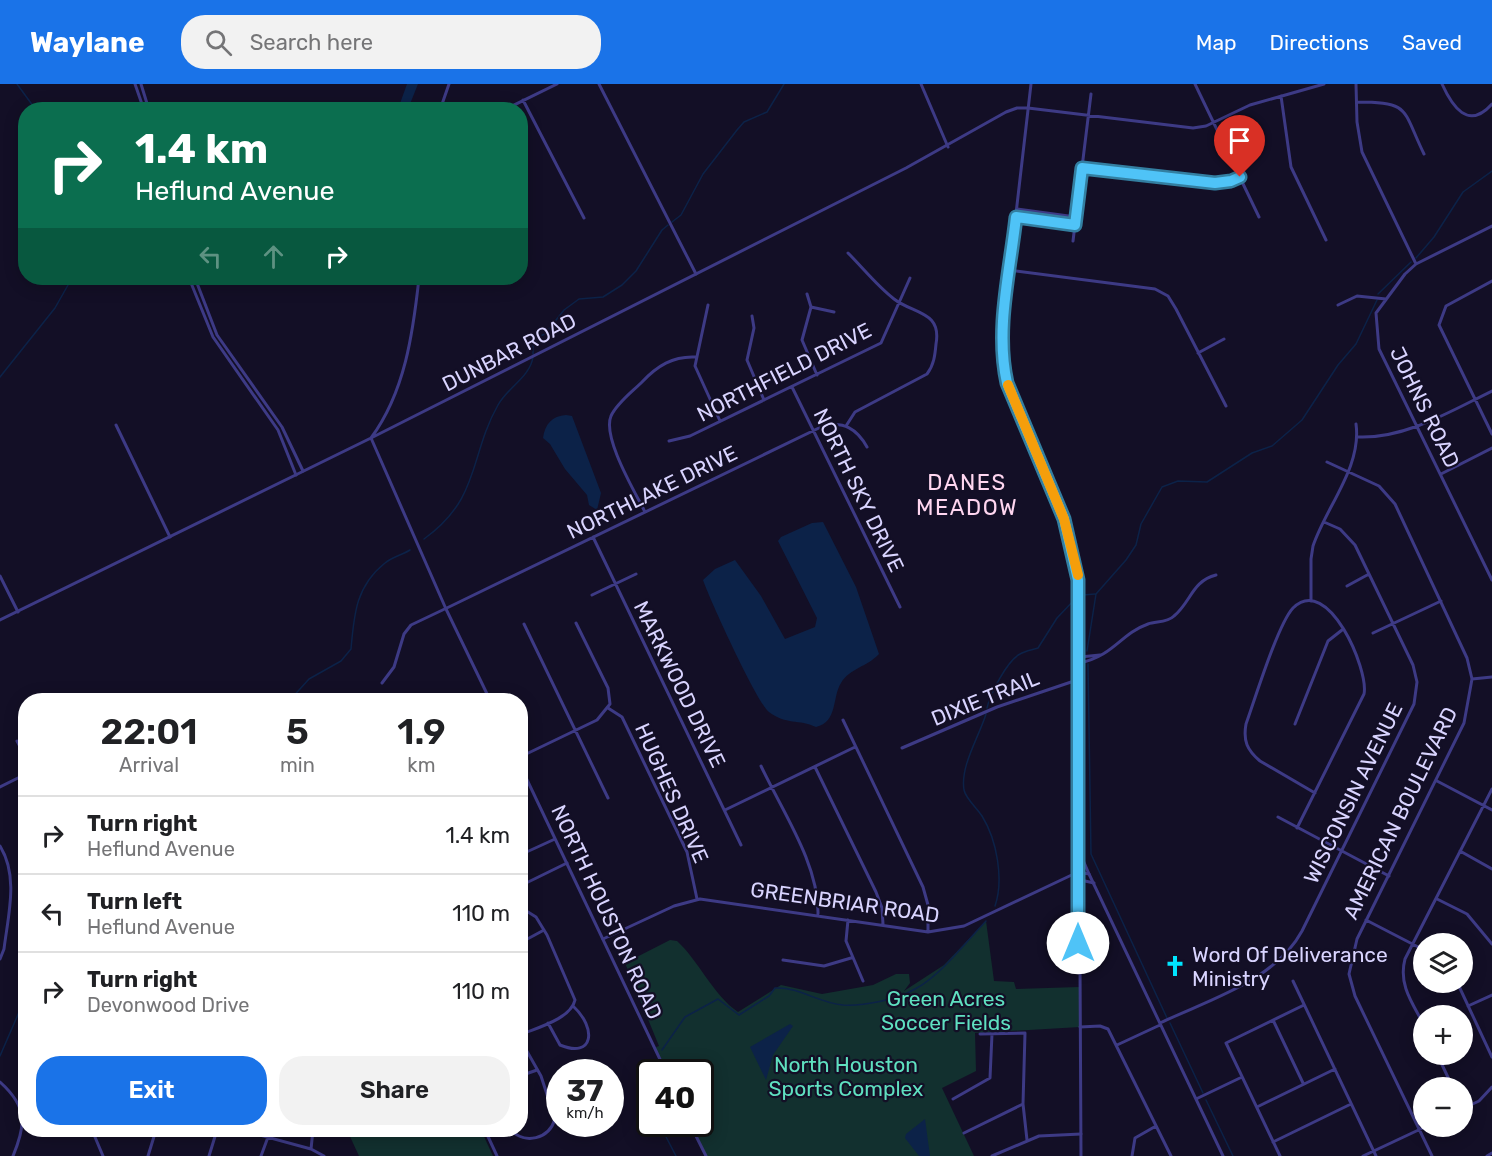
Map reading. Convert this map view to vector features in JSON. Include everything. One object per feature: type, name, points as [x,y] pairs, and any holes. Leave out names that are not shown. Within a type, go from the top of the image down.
[{"type":"street","points":[[135,84],[141,102]]},
{"type":"street","points":[[141,84],[147,102]]},
{"type":"street","points":[[443,102],[449,84]]},
{"type":"street","points":[[520,102],[557,84]]},
{"type":"street","points":[[599,84],[696,274]]},
{"type":"street","points":[[921,84],[948,147]]},
{"type":"street","points":[[1031,84],[1003,326],[1005,373],[1069,534],[1078,580],[1081,1156]]},
{"type":"street","points":[[1195,84],[1259,217]]},
{"type":"street","points":[[1304,84],[1304,90]]},
{"type":"street","points":[[1028,108],[1193,128],[1213,123],[1250,105],[1324,84]]},
{"type":"street","points":[[1356,84],[1358,139],[1362,152],[1416,264]]},
{"type":"street","points":[[1442,84],[1456,110],[1460,112],[1472,116],[1492,104]]},
{"type":"street","points":[[1073,241],[1091,94]]},
{"type":"street","points":[[1281,96],[1291,167],[1326,240]]},
{"type":"street","points":[[1357,102],[1389,102],[1400,107],[1424,154]]},
{"type":"street","points":[[528,108],[584,218]]},
{"type":"street","name":"DUNBAR ROAD","points":[[0,620],[371,438],[948,147],[1006,112],[1017,108],[1028,108]]},
{"type":"street","points":[[1082,168],[1215,183],[1240,177]]},
{"type":"street","points":[[1017,209],[1076,217]]},
{"type":"street","points":[[1016,217],[1075,225]]},
{"type":"street","name":"JOHNS ROAD","points":[[1492,226],[1416,264],[1376,313],[1379,349],[1492,580]]},
{"type":"street","points":[[848,253],[899,303],[925,313],[936,324],[937,339],[933,362],[921,379],[855,412],[846,426],[854,429],[867,447]]},
{"type":"street","points":[[1009,270],[1155,288],[1168,296],[1226,406]]},
{"type":"street","name":"NORTHFIELD DRIVE","points":[[669,441],[690,436],[881,343],[910,278]]},
{"type":"street","points":[[1492,281],[1444,308],[1440,318],[1442,332],[1492,434]]},
{"type":"street","points":[[192,285],[213,338],[278,430],[296,475]]},
{"type":"street","points":[[197,285],[217,335],[282,427],[303,471]]},
{"type":"street","points":[[418,285],[411,346],[405,367],[381,424],[371,438],[446,609],[487,693]]},
{"type":"street","points":[[194,289],[198,288]]},
{"type":"street","points":[[807,294],[811,307],[802,340],[817,375]]},
{"type":"street","points":[[1338,305],[1357,296],[1386,299]]},
{"type":"street","points":[[708,305],[695,357],[696,372],[720,421]]},
{"type":"street","points":[[811,307],[834,312]]},
{"type":"street","points":[[752,316],[754,328],[747,360],[764,400]]},
{"type":"street","points":[[1198,353],[1224,339]]},
{"type":"street","points":[[645,512],[614,445],[610,430],[612,415],[658,368],[679,358],[695,357]]},
{"type":"street","name":"NORTH SKY DRIVE","points":[[792,387],[900,607]]},
{"type":"street","points":[[1358,437],[1386,437],[1492,391]]},
{"type":"street","points":[[1311,602],[1311,559],[1317,536],[1347,472],[1358,437],[1356,424]]},
{"type":"street","points":[[116,425],[170,537]]},
{"type":"street","name":"NORTHLAKE DRIVE","points":[[382,683],[394,667],[404,634],[411,625],[813,430],[829,425],[846,426]]},
{"type":"street","points":[[1441,474],[1492,448]]},
{"type":"street","name":"AMERICAN BOULEVARD","points":[[1328,462],[1369,481],[1387,493],[1441,601],[1467,658],[1472,679],[1464,723],[1366,920],[1350,962],[1351,985],[1413,1115]]},
{"type":"street","name":"WISCONSIN AVENUE","points":[[1118,1045],[1264,973],[1281,959],[1298,938],[1414,704],[1416,675],[1369,574],[1348,536],[1324,522]]},
{"type":"street","name":"MARKWOOD DRIVE","points":[[593,537],[741,845]]},
{"type":"street","points":[[592,595],[636,574]]},
{"type":"street","points":[[1347,586],[1369,574]]},
{"type":"street","points":[[1080,657],[1101,655],[1111,651],[1139,628],[1175,616],[1197,584],[1216,575]]},
{"type":"street","points":[[0,576],[18,612]]},
{"type":"street","points":[[1373,633],[1441,601]]},
{"type":"street","points":[[1297,828],[1315,793],[1365,688],[1363,674],[1342,630],[1327,606],[1311,602],[1296,606],[1284,624],[1246,724],[1244,739],[1252,755],[1315,793]]},
{"type":"street","points":[[528,753],[597,720],[608,708],[608,688],[576,623]]},
{"type":"street","points":[[524,624],[608,798]]},
{"type":"street","points":[[1296,724],[1328,641],[1342,630]]},
{"type":"street","points":[[1080,663],[1097,659],[1101,655]]},
{"type":"street","points":[[1472,679],[1492,677]]},
{"type":"street","name":"DIXIE TRAIL","points":[[902,748],[997,706],[1080,679]]},
{"type":"street","name":"HUGHES DRIVE","points":[[608,708],[622,717],[687,852],[697,899]]},
{"type":"street","points":[[843,720],[923,887],[928,904],[928,932]]},
{"type":"street","points":[[725,810],[856,746]]},
{"type":"street","points":[[761,766],[812,871],[817,892],[818,915]]},
{"type":"street","points":[[815,767],[876,892],[882,908],[883,924]]},
{"type":"street","points":[[0,787],[18,778]]},
{"type":"street","points":[[1437,781],[1492,810]]},
{"type":"street","name":"NORTH HOUSTON ROAD","points":[[528,782],[660,1059]]},
{"type":"street","points":[[1419,933],[1492,789]]},
{"type":"street","points":[[1278,816],[1389,876]]},
{"type":"street","points":[[528,851],[555,839]]},
{"type":"street","points":[[0,846],[10,869],[11,881],[4,949],[0,959]]},
{"type":"street","points":[[1460,851],[1492,869]]},
{"type":"street","points":[[1079,852],[1223,1156]]},
{"type":"street","points":[[528,882],[567,863]]},
{"type":"street","points":[[1078,872],[1089,874]]},
{"type":"street","name":"GREENBRIAR ROAD","points":[[603,939],[674,906],[697,899],[716,899],[928,932],[964,926],[1078,872]]},
{"type":"street","points":[[1078,884],[1085,881],[1094,883]]},
{"type":"street","points":[[1437,899],[1467,914],[1492,944]]},
{"type":"street","points":[[528,912],[536,917],[544,930],[574,996],[573,1006]]},
{"type":"street","points":[[849,920],[846,941],[862,981]]},
{"type":"street","points":[[1366,920],[1413,945],[1402,970],[1403,980],[1415,1005]]},
{"type":"street","points":[[528,939],[544,930]]},
{"type":"street","points":[[783,960],[824,966],[851,958]]},
{"type":"street","points":[[1293,981],[1376,1156]]},
{"type":"street","points":[[1470,1005],[1492,994]]},
{"type":"street","points":[[1280,1156],[1226,1042],[1304,1005]]},
{"type":"street","points":[[548,1023],[560,1045],[572,1049],[580,1046],[588,1040],[590,1030],[585,1017],[573,1006]]},
{"type":"street","points":[[528,1033],[573,1006]]},
{"type":"street","points":[[1473,1017],[1492,1057]]},
{"type":"street","points":[[1273,1020],[1304,1084]]},
{"type":"street","points":[[1080,1027],[1100,1026],[1108,1029],[1118,1045],[1171,1156]]},
{"type":"street","points":[[980,1034],[1024,1034],[1023,1104],[1027,1140]]},
{"type":"street","points":[[953,1099],[990,1078],[992,1034]]},
{"type":"street","points":[[520,1137],[532,1139],[548,1132],[553,1126],[553,1107],[528,1053]]},
{"type":"street","points":[[1257,1107],[1335,1069]]},
{"type":"street","points":[[528,1073],[537,1070]]},
{"type":"street","points":[[1196,1099],[1242,1077]]},
{"type":"street","points":[[0,1082],[18,1106]]},
{"type":"street","points":[[1473,1104],[1479,1101],[1492,1087]]},
{"type":"street","points":[[964,1133],[1023,1104]]},
{"type":"street","points":[[1273,1142],[1351,1104]]},
{"type":"street","points":[[1132,1156],[1135,1138],[1156,1126]]},
{"type":"street","points":[[1363,1156],[1413,1133]]},
{"type":"street","points":[[992,1156],[1027,1140],[1060,1134],[1081,1134]]},
{"type":"street","points":[[13,1156],[21,1137]]},
{"type":"street","points":[[95,1137],[103,1156]]},
{"type":"street","points":[[148,1156],[154,1137]]},
{"type":"street","points":[[209,1156],[215,1137]]},
{"type":"street","points":[[261,1156],[268,1137],[311,1149],[324,1156]]},
{"type":"street","points":[[311,1149],[312,1137]]},
{"type":"street","points":[[488,1137],[497,1156]]},
{"type":"street","points":[[696,1137],[706,1156]]},
{"type":"street","name":"AMERICAN BOULEVARD","points":[[1423,1137],[1432,1156]]},
{"type":"street","points":[[1487,1156],[1492,1153]]},
{"type":"green space","name":"North Houston Sports Complex","points":[[986,921],[994,981],[1014,982],[1016,989],[1079,987],[1080,1027],[975,1033],[976,1071],[942,1088],[974,1156],[706,1156],[696,1137],[714,1137],[714,1059],[660,1059],[654,1048],[659,1046],[625,963],[670,940],[677,941],[721,997],[738,1012],[781,985],[822,994],[873,985],[896,974],[909,974],[910,983],[904,991],[944,965]]},
{"type":"green space","points":[[350,1137],[484,1137],[493,1156],[359,1156]]},
{"type":"water","points":[[407,84],[418,84],[411,102],[401,102]]},
{"type":"water","points":[[566,415],[572,416],[601,493],[597,510],[589,505],[587,495],[565,469],[550,444],[543,438],[550,422]]},
{"type":"water","points":[[823,522],[856,587],[879,654],[845,678],[838,689],[831,715],[823,724],[816,727],[781,719],[769,712],[754,690],[703,580],[715,569],[735,560],[761,596],[785,639],[815,627],[817,618],[778,541],[781,537],[812,523]]},
{"type":"water","points":[[790,1024],[793,1026],[773,1055],[766,1080],[750,1047]]},
{"type":"water","points":[[925,1119],[930,1156],[919,1156],[905,1138],[906,1134]]},
{"type":"waterway","points":[[17,84],[30,102]]},
{"type":"waterway","points":[[672,222],[681,215],[703,174],[737,130],[744,122],[767,112],[784,84]]},
{"type":"waterway","points":[[1416,258],[1434,237],[1463,192],[1492,171]]},
{"type":"waterway","points":[[533,354],[533,339],[545,334],[564,310],[579,299],[603,297],[622,285],[636,271],[662,230],[668,225]]},
{"type":"waterway","points":[[1378,294],[1411,262]]},
{"type":"waterway","points":[[0,377],[55,308],[68,285]]},
{"type":"waterway","points":[[1087,651],[1096,594],[1136,545],[1141,524],[1162,487],[1178,481],[1207,482],[1252,453],[1272,446],[1302,420],[1338,365],[1356,344],[1377,300]]},
{"type":"waterway","points":[[424,539],[456,508],[472,476],[482,442],[498,405],[528,370],[533,357]]},
{"type":"waterway","points":[[296,693],[309,679],[341,661],[351,649],[355,612],[362,591],[375,572],[388,561],[410,550]]},
{"type":"waterway","points":[[1083,595],[1095,594]]},
{"type":"waterway","points":[[987,708],[995,687],[1010,663],[1020,654],[1038,648],[1057,618],[1077,597]]},
{"type":"waterway","points":[[1088,664],[1091,854],[1167,1018]]},
{"type":"waterway","points":[[986,714],[967,761],[964,790],[982,816],[995,848],[999,872],[998,896],[995,906]]},
{"type":"waterway","points":[[662,1050],[685,1017],[718,999],[739,1015],[769,996],[775,988],[793,990],[843,1005],[880,1002],[908,993],[934,976],[986,921]]},
{"type":"waterway","points":[[0,1056],[18,1014]]},
{"type":"waterway","points":[[1170,1023],[1203,1093]]},
{"type":"waterway","points":[[1206,1100],[1233,1156]]},
{"type":"waterway","points":[[666,1137],[676,1156]]},
{"type":"slow traffic","points":[[1008,385],[1064,519],[1074,551],[1078,575]]},
{"type":"place","name":"Word Of Deliverance Ministry","points":[[1175,966]]},
{"type":"district","name":"DANES MEADOW","points":[[967,494]]},
{"type":"route","points":[[1078,943],[1080,596],[1077,565],[1069,534],[1007,383],[1003,363],[1003,326],[1016,217],[1075,225],[1082,168],[1215,183],[1223,183],[1240,177]]},
{"type":"park label","name":"Green Acres Soccer Fields","points":[[946,1010]]}]
